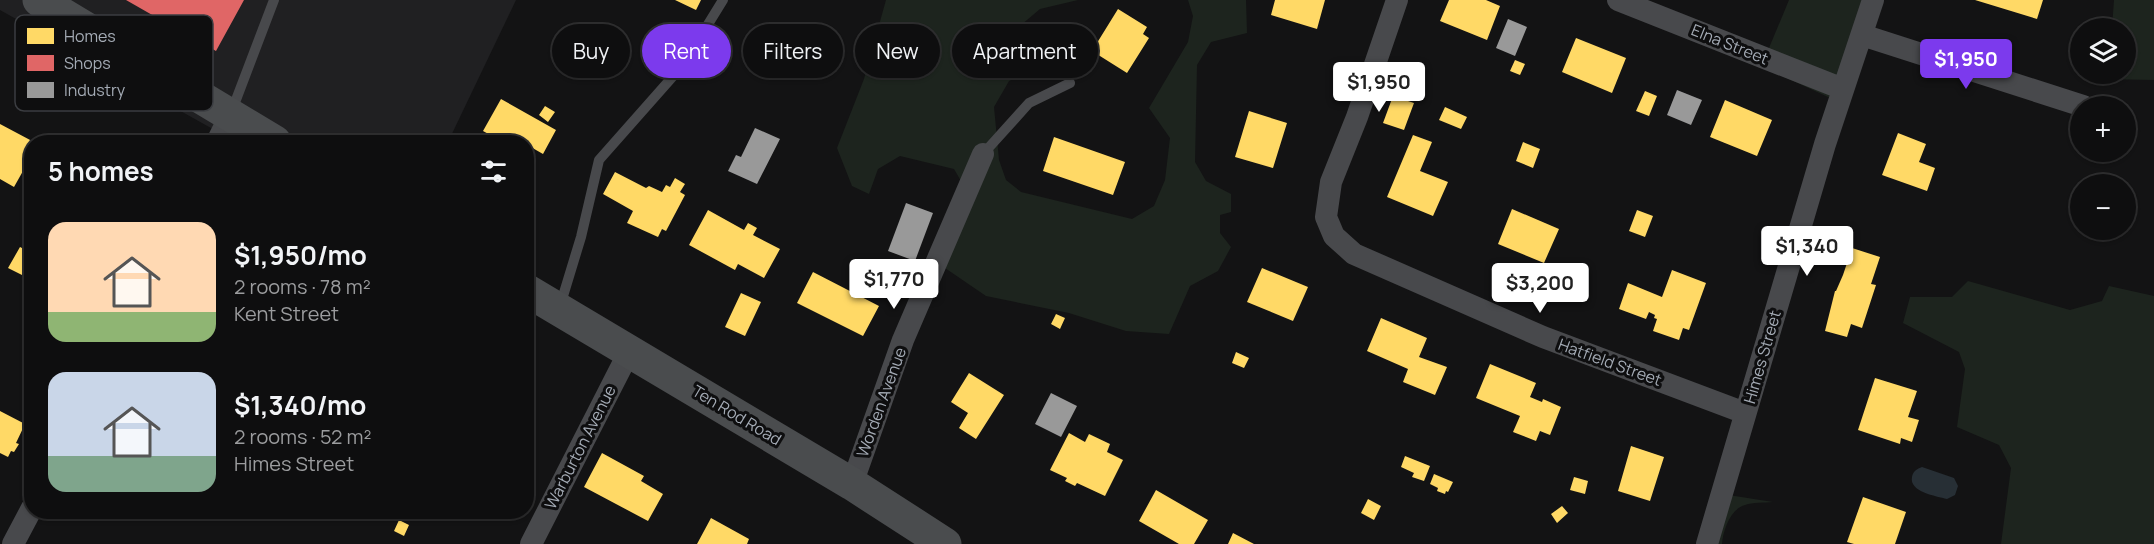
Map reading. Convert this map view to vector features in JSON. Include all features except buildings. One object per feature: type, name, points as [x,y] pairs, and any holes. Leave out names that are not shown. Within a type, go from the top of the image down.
[{"type":"main road","points":[[39,0],[72,15]]},
{"type":"main road","points":[[200,111],[224,129],[248,135]]},
{"type":"main road","name":"Ten Rod Road","points":[[534,295],[852,484],[945,544]]},
{"type":"street","name":"Hatfield Street","points":[[1397,0],[1357,117],[1331,182],[1326,217],[1334,236],[1354,254],[1543,337],[1745,413]]},
{"type":"street","name":"Elna Street","points":[[1618,0],[1843,89]]},
{"type":"street","name":"Himes Street","points":[[1707,544],[1843,89],[1873,0]]},
{"type":"street","points":[[1862,35],[2070,102]]},
{"type":"street","name":"Worden Avenue","points":[[852,484],[903,340],[983,154]]},
{"type":"street","name":"Warburton Avenue","points":[[531,544],[630,350]]},
{"type":"street","points":[[13,544],[26,519]]},
{"type":"lane","points":[[224,129],[274,0]]},
{"type":"lane","points":[[559,309],[581,237],[599,159],[683,65],[723,0]]},
{"type":"lane","points":[[983,154],[1029,103],[1070,83]]},
{"type":"shaded area","points":[[0,0],[516,0],[451,135],[223,135],[181,111],[213,111],[213,15],[15,15],[15,18],[0,10]]},
{"type":"shaded area","points":[[886,0],[1078,0],[1040,9],[1022,24],[952,24],[952,78],[1015,78],[1009,81],[994,107],[999,160],[1006,180],[1021,192],[1132,219],[1154,206],[1165,180],[1170,138],[1149,108],[1188,42],[1193,16],[1188,0],[1246,0],[1247,33],[1211,42],[1197,65],[1195,162],[1206,181],[1231,194],[1231,212],[1220,215],[1220,233],[1231,247],[1218,271],[1190,286],[1169,334],[1126,331],[1069,313],[986,296],[945,268],[968,193],[954,169],[900,156],[878,169],[869,194],[852,186],[837,148],[864,78],[940,78],[940,24],[879,24]]},
{"type":"shaded area","points":[[1789,0],[1871,0],[1839,102],[1769,70],[1764,60]]},
{"type":"shaded area","points":[[2114,0],[2154,0],[2154,80],[2136,80],[2136,18],[2113,18]]},
{"type":"shaded area","points":[[1968,281],[2070,310],[2102,301],[2109,286],[2154,296],[2154,544],[2001,544],[2011,468],[1999,445],[1957,427],[1965,369],[1959,352],[1903,323],[1910,297],[1952,297]]},
{"type":"shaded area","points":[[1922,467],[1954,478],[1958,486],[1955,495],[1947,499],[1919,490],[1912,482],[1916,470]]},
{"type":"shaded area","points":[[1722,494],[1773,502],[1751,503],[1740,507],[1728,521],[1722,544],[1706,544]]}]
